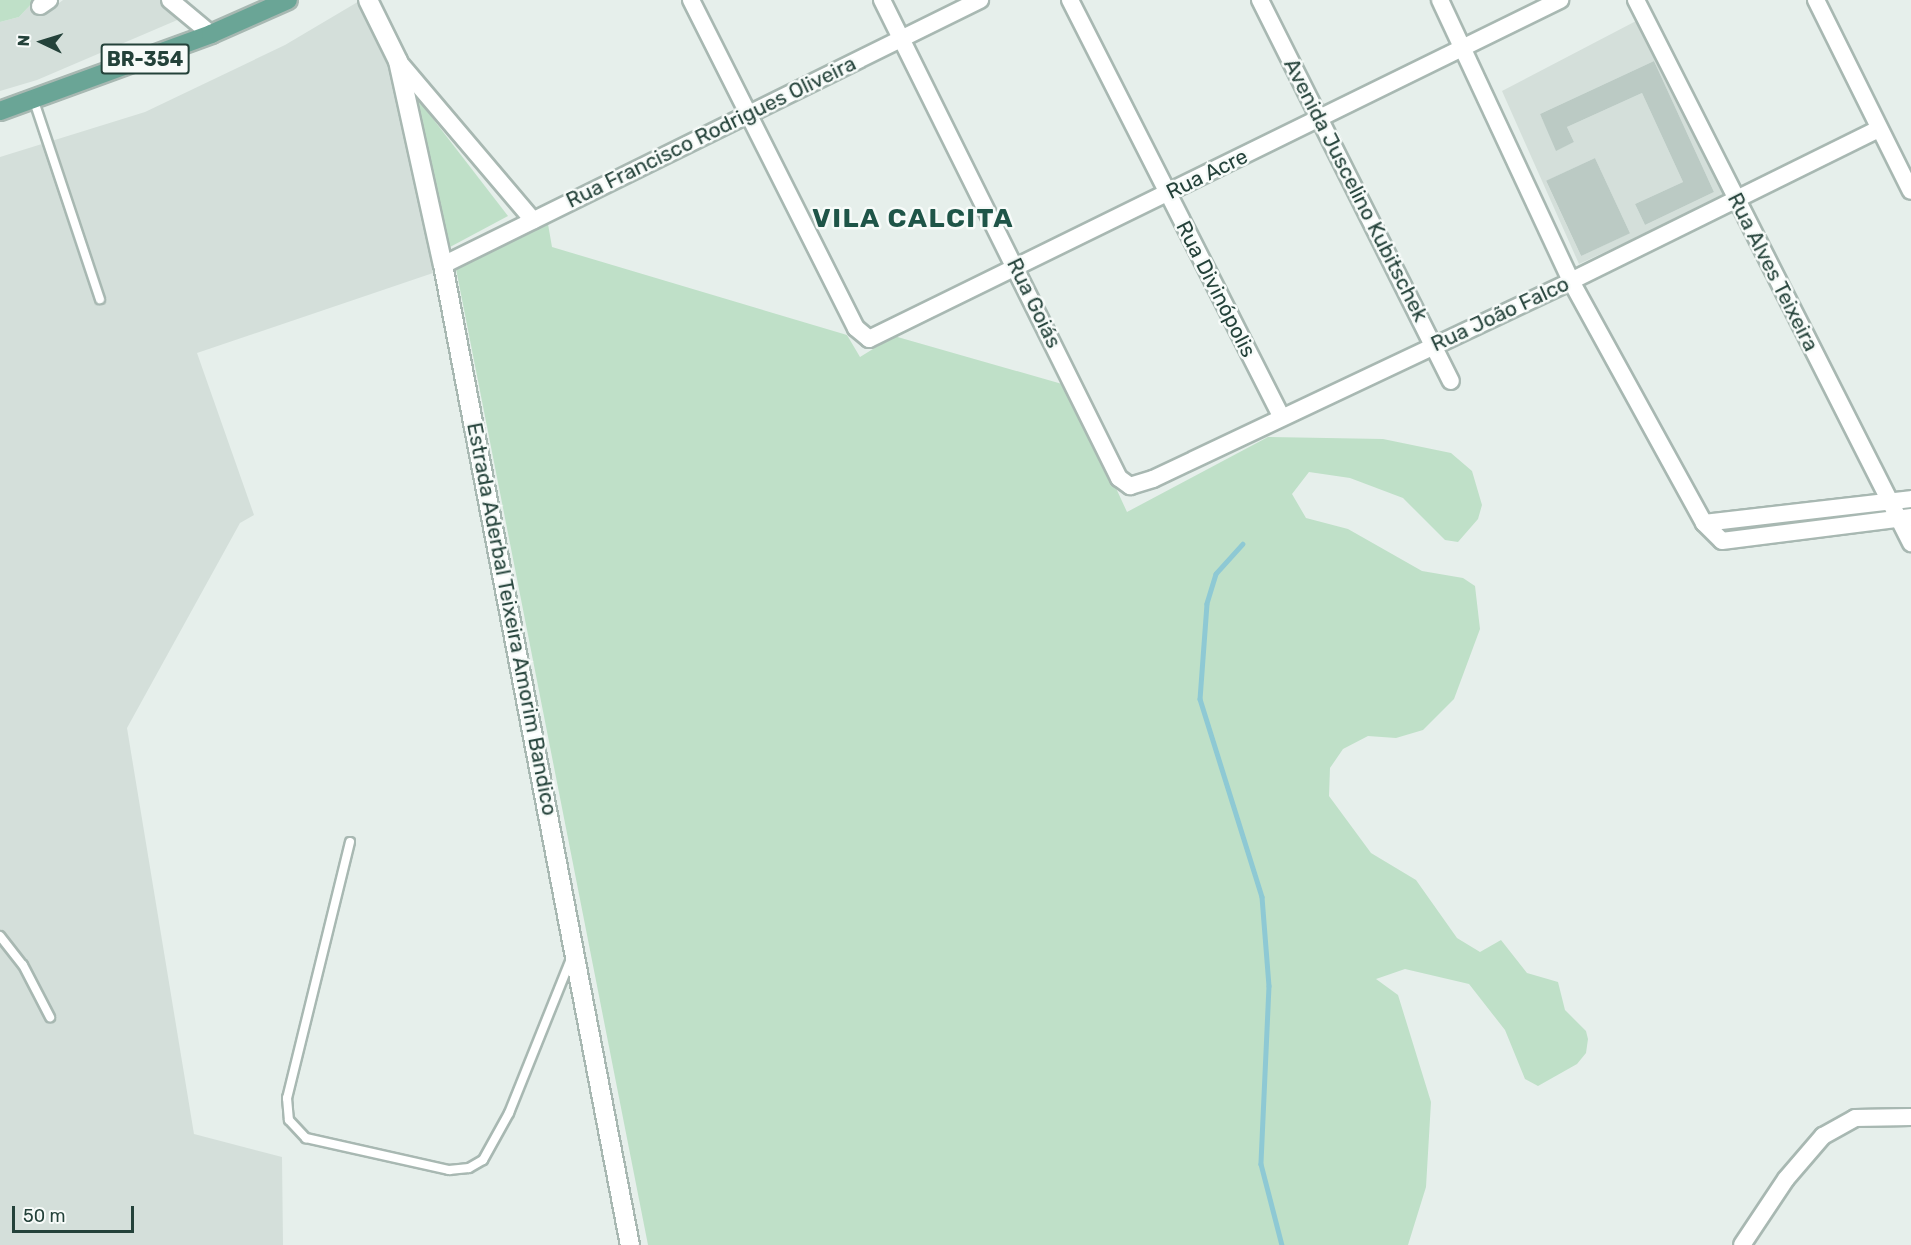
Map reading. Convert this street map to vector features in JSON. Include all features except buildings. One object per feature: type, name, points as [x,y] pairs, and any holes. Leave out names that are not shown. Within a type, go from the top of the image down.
[{"type":"main road","name":"BR-354","points":[[0,111],[34,101],[211,34],[288,0]]},
{"type":"main road","name":"Estrada Aderbal Teixeira Amorim Bandico","points":[[368,0],[398,61],[443,265],[630,1245]]},
{"type":"street","points":[[170,0],[211,34]]},
{"type":"street","points":[[691,0],[749,114]]},
{"type":"street","name":"Rua Goiás","points":[[882,0],[1017,267],[1119,478]]},
{"type":"street","name":"Rua Francisco Rodrigues Oliveira","points":[[443,265],[980,0]]},
{"type":"street","name":"Rua Divinópolis","points":[[1070,0],[1282,417]]},
{"type":"street","name":"Avenida Juscelino Kubitschek","points":[[1260,0],[1451,381]]},
{"type":"street","points":[[1440,0],[1571,281],[1704,523],[1722,541],[1905,518]]},
{"type":"street","name":"Rua Acre","points":[[749,114],[856,328],[864,337],[872,338],[1560,0]]},
{"type":"street","name":"Rua Alves Teixeira","points":[[1636,0],[1890,501],[1905,518],[1911,543]]},
{"type":"street","points":[[1816,0],[1911,190]]},
{"type":"street","points":[[398,61],[533,220]]},
{"type":"street","name":"Rua João Falco","points":[[1119,478],[1125,484],[1136,485],[1571,281],[1879,129]]},
{"type":"street","points":[[1704,523],[1911,499]]},
{"type":"street","points":[[1742,1245],[1786,1179],[1823,1136],[1855,1118],[1911,1117]]},
{"type":"lane","points":[[34,101],[100,299]]},
{"type":"lane","points":[[350,842],[287,1098],[289,1120],[306,1138],[449,1170],[469,1168],[483,1160],[508,1113],[575,950]]},
{"type":"lane","points":[[0,936],[23,965],[50,1017]]},
{"type":"shaded area","points":[[63,0],[160,0],[182,18],[37,80],[0,91],[0,22],[19,17],[33,2],[45,14]]},
{"type":"shaded area","points":[[361,0],[396,73],[433,273],[197,353],[254,515],[240,523],[127,728],[194,1134],[282,1157],[283,1245],[0,1245],[0,157],[145,112],[285,45]]},
{"type":"shaded area","points":[[1636,21],[1726,196],[1579,264],[1502,91]],"holes":[[[1654,61],[1714,192],[1645,225],[1635,204],[1683,182],[1642,93],[1567,127],[1574,142],[1557,150],[1540,114]],[[1595,158],[1630,233],[1581,256],[1546,181]]]},
{"type":"green space","points":[[0,0],[35,0],[19,17],[0,22]]},
{"type":"green space","points":[[413,93],[508,216],[450,247]]},
{"type":"green space","points":[[548,224],[552,247],[847,335],[860,357],[894,336],[1069,386],[1127,512],[1268,437],[1383,439],[1451,453],[1472,471],[1482,505],[1478,519],[1458,542],[1445,540],[1403,498],[1350,478],[1309,472],[1292,494],[1306,518],[1348,529],[1422,571],[1463,578],[1475,586],[1480,629],[1454,699],[1423,730],[1396,738],[1368,736],[1343,749],[1330,768],[1329,796],[1371,853],[1416,880],[1457,938],[1480,952],[1501,940],[1527,973],[1558,982],[1565,1010],[1586,1031],[1588,1039],[1586,1053],[1577,1064],[1538,1086],[1525,1079],[1505,1030],[1469,984],[1405,969],[1376,979],[1398,995],[1431,1102],[1426,1187],[1408,1245],[648,1245],[456,269]]},
{"type":"waterway","points":[[1243,544],[1216,574],[1207,604],[1200,699],[1262,897],[1269,986],[1261,1164],[1282,1245]]},
{"type":"district","name":"VILA CALCITA","points":[[913,219]]}]
